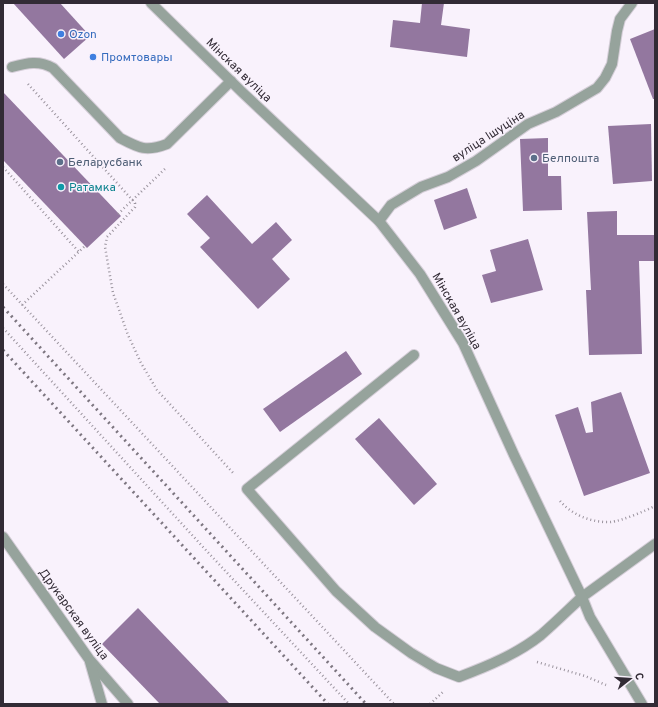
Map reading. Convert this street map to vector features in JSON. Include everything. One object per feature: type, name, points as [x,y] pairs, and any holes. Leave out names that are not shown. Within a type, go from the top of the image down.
[{"type":"street","name":"Мінская вуліца","points":[[151,3],[379,221],[420,274],[463,343],[590,617],[642,704]]},
{"type":"street","name":"вуліца Ішуціна","points":[[379,221],[391,205],[420,187],[448,177],[476,162],[528,124],[556,112],[597,88],[612,64],[616,31],[620,19],[632,3]]},
{"type":"street","points":[[12,67],[25,63],[39,62],[53,68],[120,138],[147,150],[167,144],[231,81]]},
{"type":"street","points":[[414,355],[247,489],[336,591],[375,627],[411,653],[436,668],[459,677],[511,655],[541,635],[582,598],[655,544]]},
{"type":"street","name":"Друкарская вуліца","points":[[3,537],[89,659],[128,704]]},
{"type":"street","points":[[89,659],[102,704]]},
{"type":"path","points":[[12,67],[135,203],[134,208],[107,237],[104,247],[113,293],[128,335],[141,363],[157,390],[247,489]]},
{"type":"path","points":[[3,167],[79,252]]},
{"type":"path","points":[[118,214],[133,200]]},
{"type":"path","points":[[22,305],[84,246]]},
{"type":"path","points":[[3,284],[394,704]]},
{"type":"path","points":[[3,328],[349,704]]},
{"type":"path","points":[[559,500],[564,506],[579,516],[611,522],[643,512],[655,506]]},
{"type":"path","points":[[511,655],[585,676],[610,687]]},
{"type":"building","points":[[13,3],[60,3],[90,36],[64,59]]},
{"type":"building","points":[[422,3],[444,3],[441,25],[470,29],[467,57],[390,47],[393,20],[420,23]]},
{"type":"building","points":[[655,29],[655,99],[653,99],[630,39]]},
{"type":"building","name":"Ратамка","points":[[3,92],[121,216],[87,248],[3,160]]},
{"type":"building","points":[[651,124],[652,181],[613,184],[608,126]]},
{"type":"building","name":"Белпошта","points":[[548,138],[548,176],[561,176],[562,210],[523,211],[520,139]]},
{"type":"building","points":[[467,188],[477,218],[444,230],[434,200]]},
{"type":"building","points":[[207,195],[252,244],[276,222],[292,240],[272,259],[290,279],[258,309],[200,247],[210,238],[187,214]]},
{"type":"building","points":[[617,211],[617,235],[655,235],[655,261],[639,261],[642,354],[589,355],[586,290],[591,290],[587,212]]},
{"type":"building","points":[[528,239],[543,290],[491,303],[482,275],[496,271],[490,250]]},
{"type":"building","points":[[346,351],[362,374],[280,432],[263,409]]},
{"type":"building","points":[[621,392],[650,473],[584,496],[555,415],[578,407],[586,433],[593,432],[591,402]]},
{"type":"building","points":[[379,418],[437,484],[414,505],[355,439]]},
{"type":"building","points":[[138,608],[230,704],[160,704],[102,644]]},
{"type":"railway","points":[[3,307],[366,704]]},
{"type":"railway","points":[[3,350],[328,704]]},
{"type":"place","name":"Ozon","points":[[61,34]]},
{"type":"place","name":"Промтовары","points":[[93,57]]},
{"type":"place","name":"Белпошта","points":[[534,158]]},
{"type":"place","name":"Беларусбанк","points":[[60,162]]},
{"type":"place","name":"Ратамка","points":[[61,187]]}]
